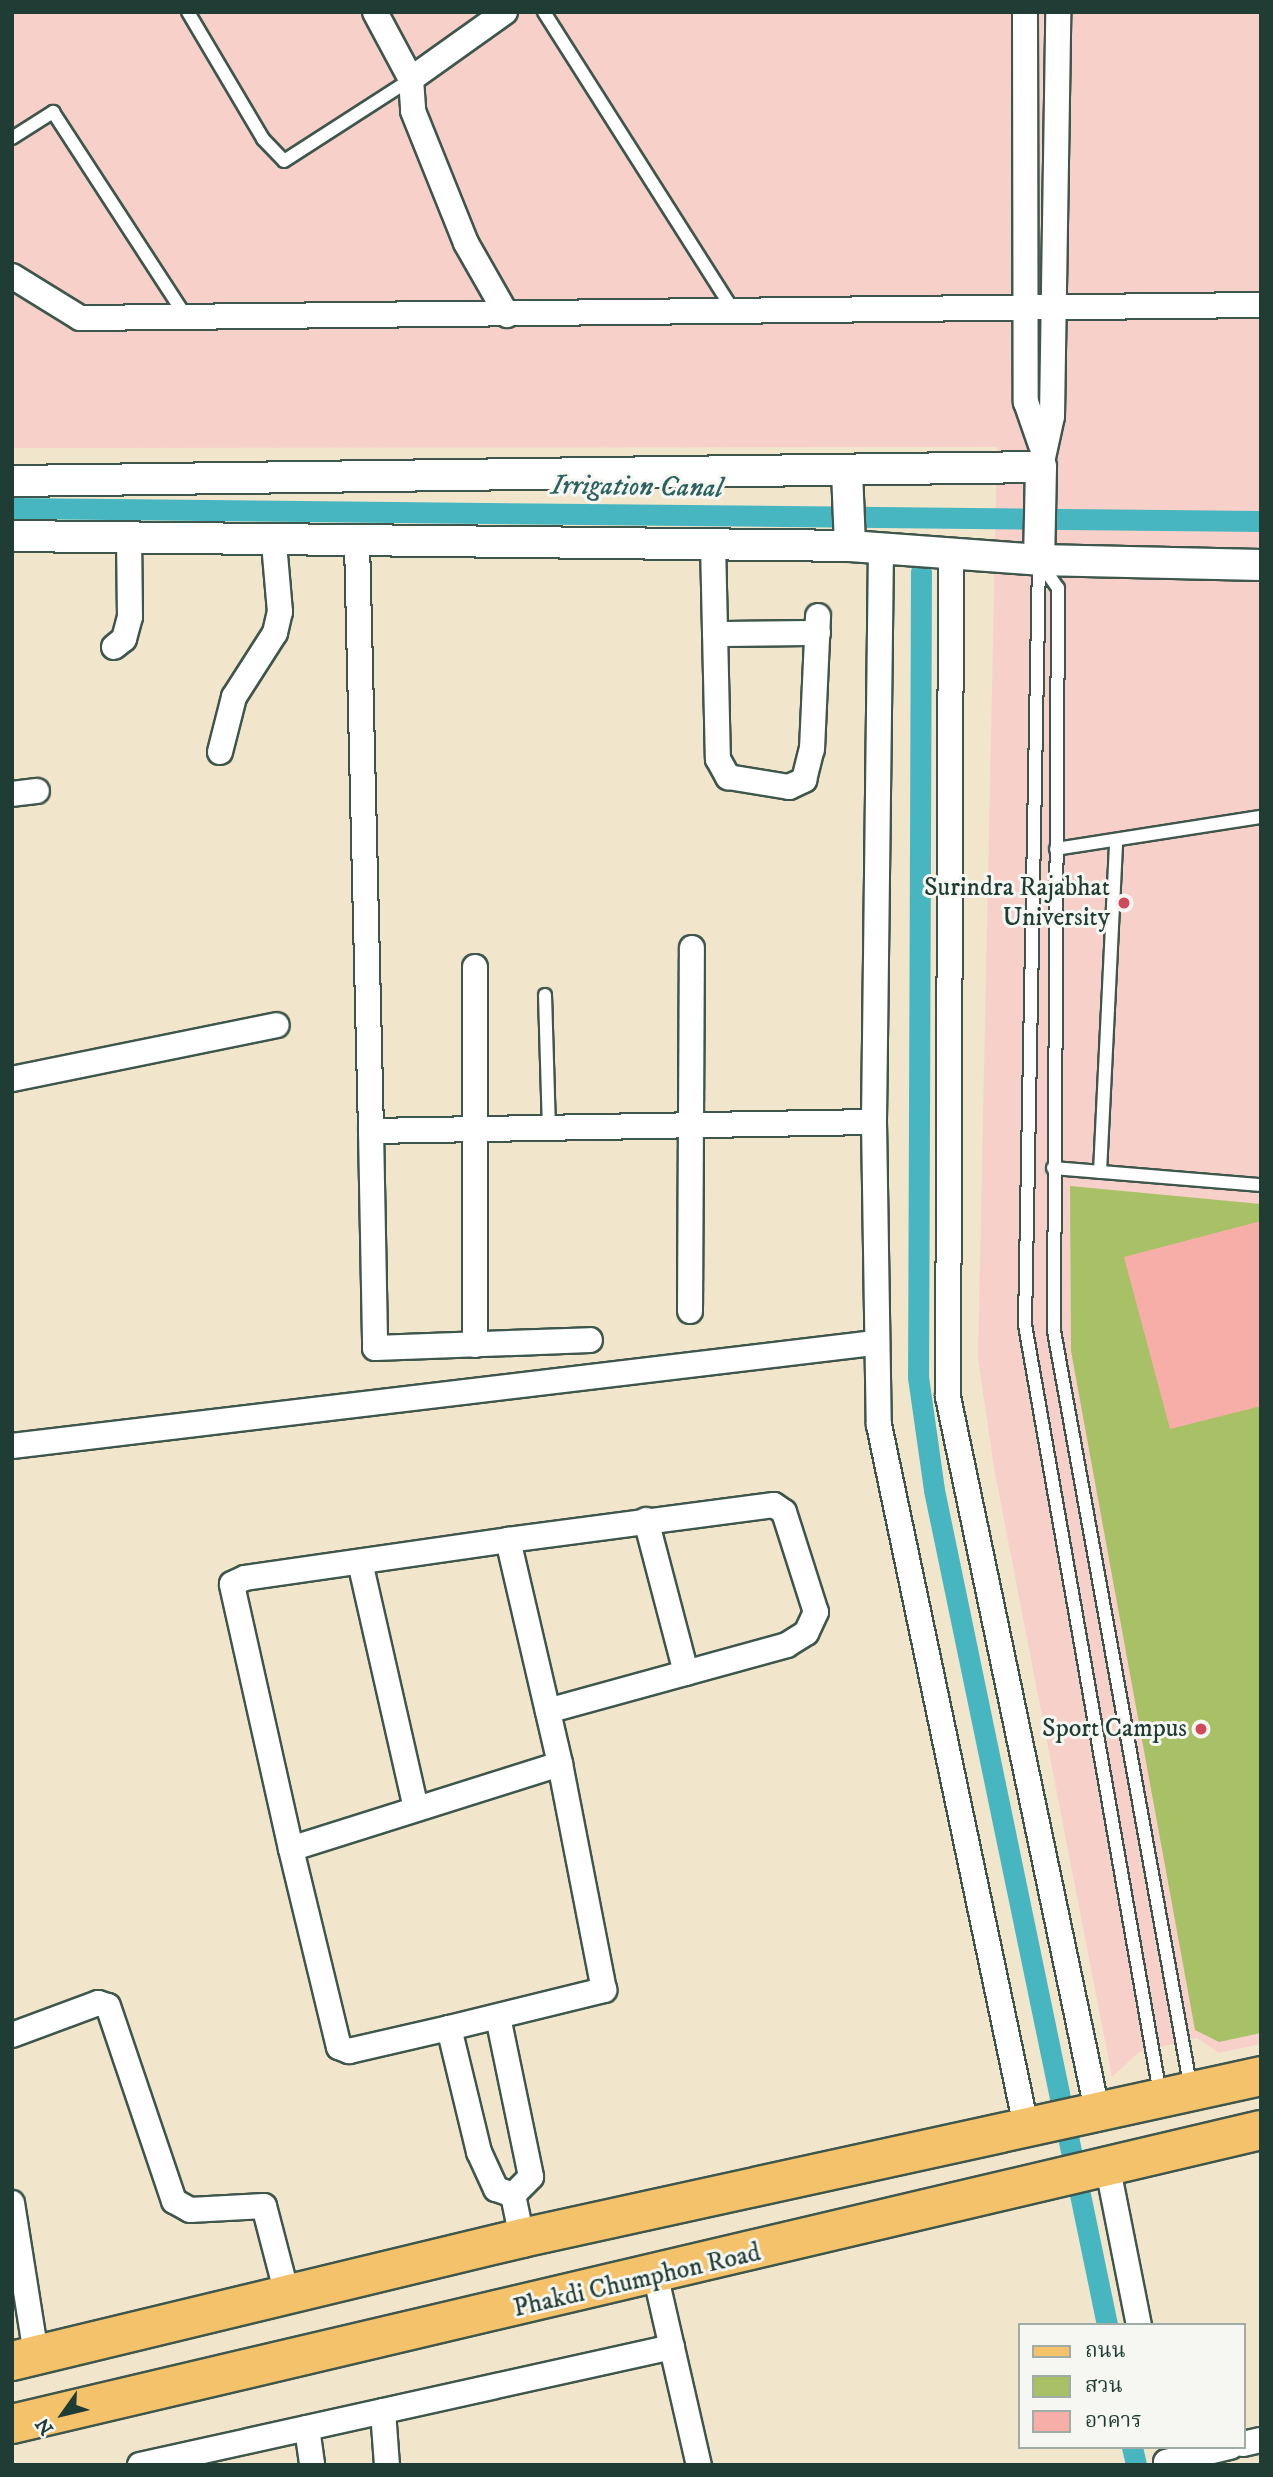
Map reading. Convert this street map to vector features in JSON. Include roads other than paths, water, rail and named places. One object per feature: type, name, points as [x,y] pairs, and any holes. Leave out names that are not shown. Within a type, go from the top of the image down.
[{"type":"main road","points":[[24,2358],[522,2238],[1092,2117],[1261,2076]]},
{"type":"main road","name":"Phakdi Chumphon Road","points":[[12,2424],[656,2278],[1261,2130]]},
{"type":"street","points":[[375,12],[411,79],[413,111],[456,219],[507,314]]},
{"type":"street","points":[[411,79],[505,12]]},
{"type":"street","points":[[1025,12],[1026,402],[1041,466]]},
{"type":"street","points":[[1039,553],[1041,466],[1052,416],[1051,310],[1058,12]]},
{"type":"street","points":[[12,275],[80,318],[1026,312],[1261,305]]},
{"type":"street","points":[[12,481],[848,480],[1041,466]]},
{"type":"street","points":[[848,480],[850,539]]},
{"type":"street","points":[[12,536],[274,543],[713,543],[850,539],[881,548],[951,554],[1039,553],[1261,565]]},
{"type":"street","points":[[114,647],[124,639],[130,617],[129,538]]},
{"type":"street","points":[[356,542],[371,1131],[373,1345],[475,1345],[590,1340]]},
{"type":"street","points":[[220,752],[234,697],[275,633],[281,612],[274,543]]},
{"type":"street","points":[[713,543],[715,634],[722,770],[734,780],[789,787],[808,771],[818,625],[715,634]]},
{"type":"street","points":[[881,548],[874,1122],[875,1343],[886,1468],[1032,2130]]},
{"type":"street","points":[[951,554],[948,1397],[1092,2117]]},
{"type":"street","points":[[12,794],[37,791]]},
{"type":"street","points":[[690,1311],[688,1124],[692,948]]},
{"type":"street","points":[[475,967],[475,1345]]},
{"type":"street","points":[[12,1079],[277,1025]]},
{"type":"street","points":[[371,1131],[874,1122]]},
{"type":"street","points":[[12,1446],[875,1343]]},
{"type":"street","points":[[508,1540],[560,1763],[604,1990],[349,2051],[339,2047],[232,1584],[360,1562],[508,1540],[646,1520],[774,1505],[784,1512],[816,1612],[806,1633],[787,1645],[548,1711]]},
{"type":"street","points":[[646,1520],[686,1673]]},
{"type":"street","points":[[360,1562],[416,1810]]},
{"type":"street","points":[[292,1849],[560,1763]]},
{"type":"street","points":[[12,2035],[98,2003],[108,2006],[174,2201],[190,2210],[264,2206],[287,2294]]},
{"type":"street","points":[[498,2017],[531,2177],[513,2195]]},
{"type":"street","points":[[449,2028],[479,2152],[496,2189],[513,2195]]},
{"type":"street","points":[[1100,2170],[1138,2323]]},
{"type":"street","points":[[513,2195],[522,2238]]},
{"type":"street","points":[[12,2203],[24,2358]]},
{"type":"street","points":[[656,2278],[699,2465]]},
{"type":"street","points":[[140,2465],[672,2347]]},
{"type":"street","points":[[383,2411],[387,2465]]},
{"type":"street","points":[[307,2428],[312,2465]]},
{"type":"street","points":[[1165,2458],[1218,2449]]},
{"type":"lane","points":[[188,12],[263,139],[284,161],[411,79]]},
{"type":"lane","points":[[544,12],[735,313]]},
{"type":"lane","points":[[12,138],[53,112],[186,317]]},
{"type":"lane","points":[[1039,553],[1058,588],[1053,1168],[1059,1377],[1176,2097]]},
{"type":"lane","points":[[1039,553],[1025,1325],[1176,2097]]},
{"type":"lane","points":[[1056,849],[1261,817]]},
{"type":"lane","points":[[1100,1172],[1116,840]]},
{"type":"lane","points":[[545,995],[549,1127]]},
{"type":"lane","points":[[1053,1168],[1261,1185]]},
{"type":"waterway","name":"Irrigation Canal","points":[[12,508],[1261,521]]},
{"type":"waterway","points":[[921,571],[918,1377],[934,1490],[1107,2323]]},
{"type":"waterway","points":[[1132,2449],[1136,2465]]},
{"type":"place","name":"Surindra Rajabhat University","points":[[1124,903]]},
{"type":"place","name":"Sport Campus","points":[[1201,1729]]}]
